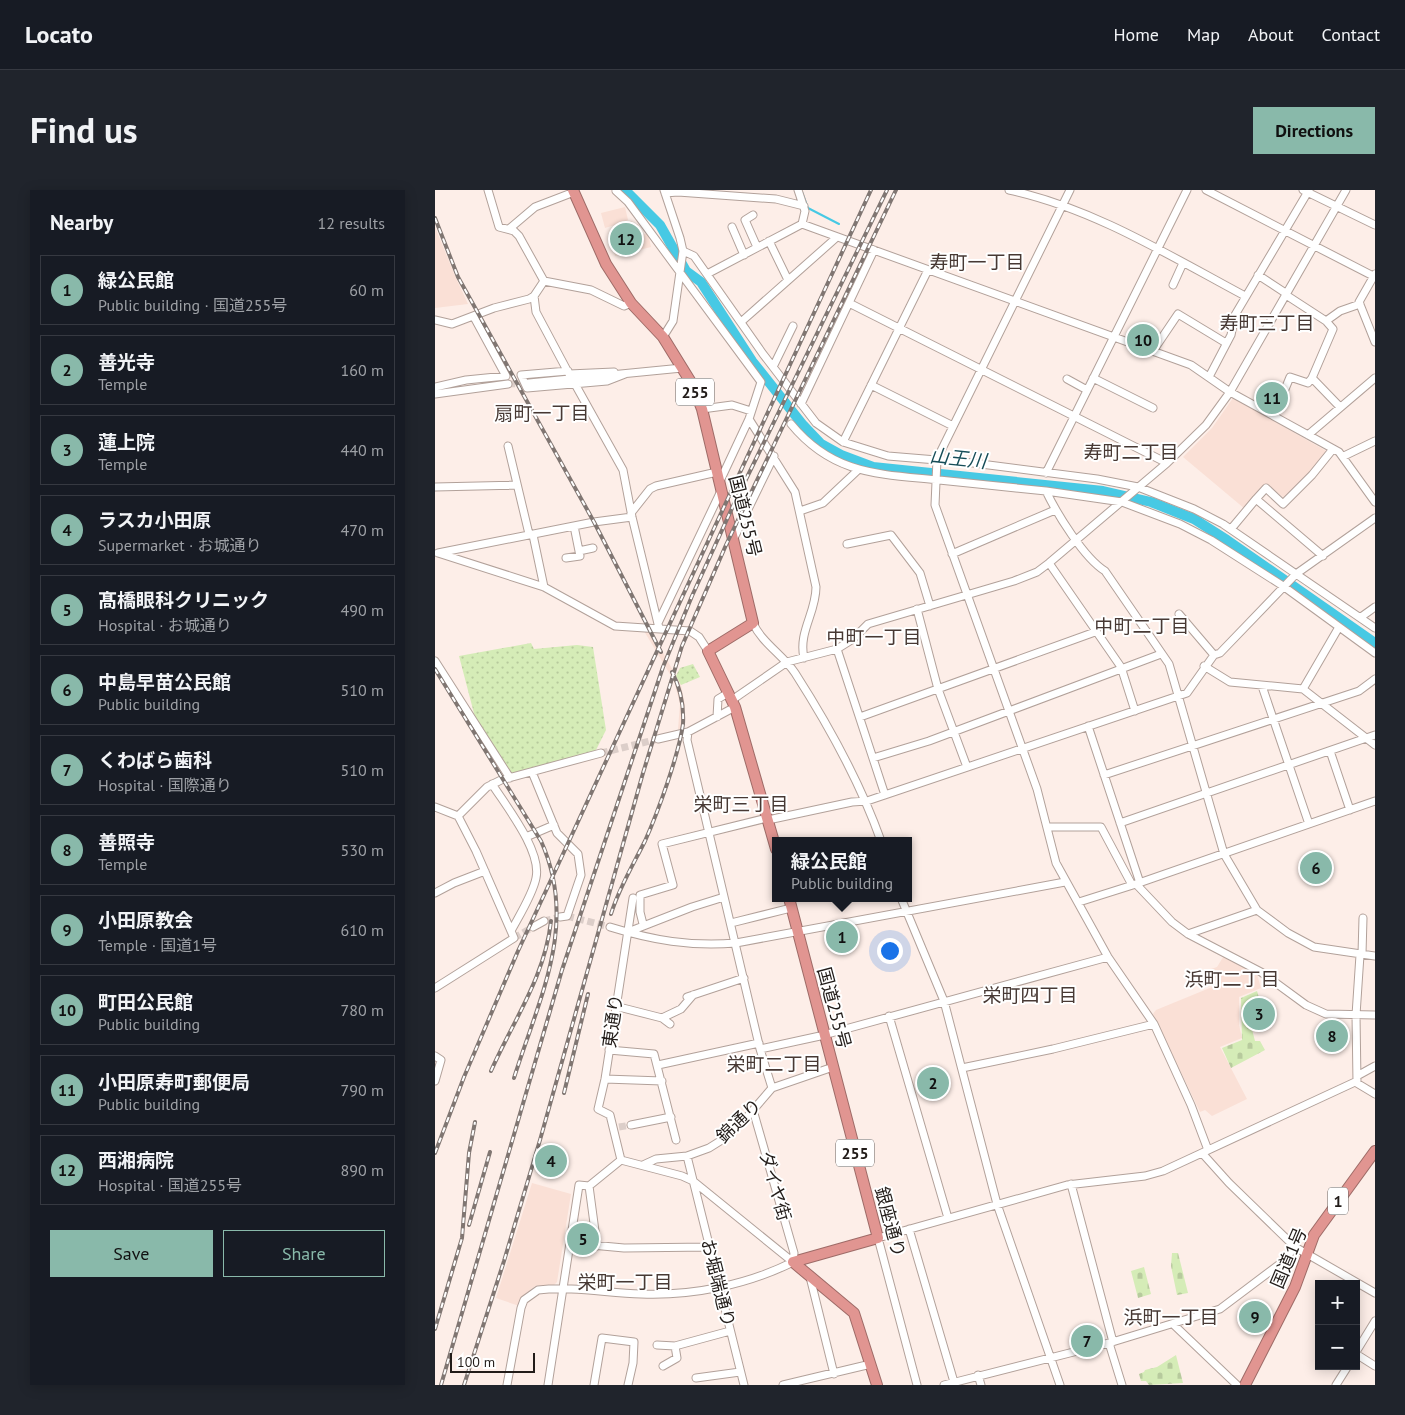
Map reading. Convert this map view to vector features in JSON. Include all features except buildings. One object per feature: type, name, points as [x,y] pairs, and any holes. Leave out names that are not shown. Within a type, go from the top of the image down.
[{"type":"highway","name":"国道255号","points":[[573,191],[606,264],[631,303],[663,338],[692,384],[702,409],[753,623]]},
{"type":"highway","points":[[753,623],[708,651],[732,700],[773,837]]},
{"type":"highway","name":"国道255号","points":[[790,903],[833,1068]]},
{"type":"highway","name":"銀座通り","points":[[833,1068],[877,1238]]},
{"type":"highway","name":"国道1号","points":[[1245,1385],[1295,1287],[1322,1222],[1375,1151]]},
{"type":"highway","points":[[793,1262],[877,1238]]},
{"type":"highway","points":[[793,1262],[854,1313],[877,1385]]},
{"type":"street","points":[[489,190],[499,227],[509,229],[519,236],[543,281]]},
{"type":"street","points":[[707,274],[802,224],[805,217],[805,206],[797,190]]},
{"type":"street","points":[[1009,190],[1063,204],[1158,250],[1245,296]]},
{"type":"street","points":[[1070,190],[937,459],[935,505],[1023,748],[1048,827],[1056,863],[1108,957],[1135,993],[1153,1024],[1191,1105],[1205,1152],[1295,1247],[1373,1291],[1375,1282]]},
{"type":"street","points":[[1046,472],[1187,190]]},
{"type":"street","points":[[1206,190],[1374,275],[1359,302],[1375,342]]},
{"type":"street","points":[[658,739],[689,732],[717,717],[732,700],[787,662],[837,650],[853,640],[868,624],[1027,576],[1049,564],[1167,463],[1206,425],[1230,392],[1346,190]]},
{"type":"street","points":[[509,229],[535,207],[573,191]]},
{"type":"street","points":[[616,191],[628,202],[761,382],[749,419],[720,480],[658,626]]},
{"type":"street","points":[[1209,376],[1231,335],[1235,314],[1307,191],[1375,225]]},
{"type":"street","points":[[663,338],[673,321],[682,247],[664,192],[775,199],[805,206]]},
{"type":"street","points":[[753,215],[745,220],[757,247]]},
{"type":"street","points":[[802,224],[1191,365],[1230,392],[1344,456],[1375,502]]},
{"type":"street","points":[[732,227],[744,255]]},
{"type":"street","points":[[741,322],[837,237]]},
{"type":"street","points":[[769,241],[788,280]]},
{"type":"street","points":[[682,247],[694,256],[773,367],[816,423],[843,442],[888,456],[937,459],[1046,472],[1138,488],[1194,509],[1231,529],[1375,628]]},
{"type":"street","points":[[801,404],[873,250]]},
{"type":"street","points":[[1173,285],[1183,263]]},
{"type":"street","points":[[843,442],[928,270]]},
{"type":"street","points":[[1258,275],[1326,321],[1333,329],[1333,333],[1312,378],[1308,383],[1290,377],[1274,416]]},
{"type":"street","points":[[543,281],[591,290],[624,306],[631,303]]},
{"type":"street","points":[[543,281],[534,296],[536,312],[569,374],[607,371],[625,374]]},
{"type":"street","points":[[435,320],[451,324],[534,296]]},
{"type":"street","points":[[849,303],[1075,415],[1167,463]]},
{"type":"street","points":[[1326,321],[1340,311],[1360,304]]},
{"type":"street","points":[[1153,351],[1178,314],[1227,343]]},
{"type":"street","points":[[435,387],[465,380],[506,376],[474,317]]},
{"type":"street","points":[[773,367],[793,326]]},
{"type":"street","points":[[529,383],[682,368]]},
{"type":"street","points":[[568,371],[521,375],[527,388],[607,381],[625,374]]},
{"type":"street","points":[[1093,378],[1153,408]]},
{"type":"street","points":[[1312,378],[1340,407]]},
{"type":"street","points":[[1307,435],[1375,378]]},
{"type":"street","points":[[1067,379],[1087,390]]},
{"type":"street","points":[[435,394],[508,384]]},
{"type":"street","points":[[575,384],[623,470],[631,515],[658,626]]},
{"type":"street","points":[[871,385],[953,426]]},
{"type":"street","points":[[702,409],[732,405],[751,411]]},
{"type":"street","points":[[749,419],[795,492],[800,511],[817,587],[816,598],[801,644],[804,658]]},
{"type":"street","points":[[791,424],[826,457],[858,470],[888,476],[1046,491],[1121,502],[1151,511],[1198,533],[1284,586],[1375,653]]},
{"type":"street","points":[[1344,456],[1375,441]]},
{"type":"street","points":[[508,446],[544,587]]},
{"type":"street","points":[[1231,529],[1266,488],[1283,504],[1312,475],[1333,449]]},
{"type":"street","points":[[734,538],[774,456]]},
{"type":"street","points":[[800,511],[823,504],[858,470]]},
{"type":"street","points":[[436,553],[631,515],[650,490],[656,486],[720,480]]},
{"type":"street","points":[[435,487],[517,485]]},
{"type":"street","points":[[1046,491],[1055,510],[1094,564],[1105,571],[1169,664],[1224,854],[1257,910],[1288,933],[1314,947],[1375,956]]},
{"type":"street","points":[[1256,499],[1323,556]]},
{"type":"street","points":[[952,554],[1055,510]]},
{"type":"street","points":[[643,924],[640,912],[640,895],[673,885],[662,844],[768,819],[852,802],[867,801],[1187,693],[1204,666],[1241,632],[1295,574],[1375,518]]},
{"type":"street","points":[[566,558],[579,556],[574,526]]},
{"type":"street","points":[[847,544],[891,535],[920,573],[930,606]]},
{"type":"street","points":[[579,551],[593,548]]},
{"type":"street","points":[[436,553],[544,587],[615,626],[658,626],[690,632],[699,637],[708,651]]},
{"type":"street","points":[[1049,564],[1121,667],[1135,711]]},
{"type":"street","points":[[1361,617],[1375,607]]},
{"type":"street","points":[[917,609],[938,689],[967,767]]},
{"type":"street","points":[[1179,614],[1214,655]]},
{"type":"street","points":[[753,623],[762,638],[787,662],[825,725],[867,801],[880,837]]},
{"type":"street","points":[[1303,689],[1339,627]]},
{"type":"street","points":[[860,717],[1095,632]]},
{"type":"street","points":[[837,650],[885,794]]},
{"type":"street","points":[[873,758],[929,742],[953,731],[1010,711],[1121,667],[1161,654]]},
{"type":"street","points":[[435,661],[510,778]]},
{"type":"street","points":[[1204,666],[1230,682],[1303,689],[1375,745]]},
{"type":"street","points":[[1105,775],[1359,691],[1375,679]]},
{"type":"street","points":[[1262,686],[1309,824]]},
{"type":"street","points":[[717,717],[718,699],[732,700]]},
{"type":"street","points":[[1088,726],[1120,823],[1136,884]]},
{"type":"street","points":[[689,732],[687,740],[708,832],[772,1088]]},
{"type":"street","points":[[1120,823],[1375,735]]},
{"type":"street","points":[[1330,751],[1350,810]]},
{"type":"street","points":[[458,816],[492,784],[601,753]]},
{"type":"street","points":[[532,772],[557,833],[578,854],[581,875],[564,916]]},
{"type":"street","points":[[435,988],[513,935],[536,878],[536,866],[526,837],[492,784]]},
{"type":"street","points":[[1079,902],[1375,801]]},
{"type":"street","points":[[435,807],[458,816],[513,935]]},
{"type":"street","points":[[526,837],[554,825]]},
{"type":"street","points":[[1048,827],[1101,826],[1136,884],[1172,922],[1188,934],[1261,972],[1305,1005],[1322,1013],[1375,1015]]},
{"type":"street","points":[[435,893],[454,883],[485,871]]},
{"type":"street","points":[[610,926],[628,932],[683,944],[736,943],[905,910],[1065,882]]},
{"type":"street","name":"東通り","points":[[621,1160],[610,1115],[597,1109],[605,1079],[633,898]]},
{"type":"street","points":[[628,932],[643,924],[724,898]]},
{"type":"street","points":[[902,902],[945,1001],[997,1204],[1060,1385]]},
{"type":"street","points":[[731,923],[790,903]]},
{"type":"street","points":[[1188,934],[1257,910]]},
{"type":"street","points":[[1363,918],[1356,1015],[1357,1079],[1375,1094]]},
{"type":"street","points":[[533,927],[545,921]]},
{"type":"street","points":[[658,1065],[824,1034],[1108,957]]},
{"type":"street","points":[[435,977],[443,983]]},
{"type":"street","points":[[662,1018],[685,1006],[690,996],[744,978]]},
{"type":"street","points":[[615,1006],[662,1018],[670,1024]]},
{"type":"street","points":[[889,1016],[948,1218]]},
{"type":"street","points":[[963,1068],[1053,1049],[1153,1024]]},
{"type":"street","points":[[609,1050],[654,1054],[676,1140]]},
{"type":"street","points":[[435,1056],[441,1060],[442,1064],[435,1081]]},
{"type":"street","points":[[877,1238],[1071,1184],[1155,1174],[1357,1079],[1375,1066]]},
{"type":"street","name":"錦通り","points":[[643,1165],[655,1159],[699,1153],[725,1138],[772,1088],[833,1068]]},
{"type":"street","points":[[605,1079],[662,1081]]},
{"type":"street","name":"ダイヤ街","points":[[753,1110],[794,1253],[793,1262]]},
{"type":"street","points":[[631,1125],[671,1117]]},
{"type":"street","name":"お堀端通り","points":[[687,1156],[744,1385]]},
{"type":"street","points":[[507,1385],[514,1354],[516,1327],[525,1300],[538,1290],[564,1290],[643,1294],[676,1293],[720,1288],[778,1269],[793,1262],[693,1181],[621,1160],[589,1186],[579,1185],[564,1290],[548,1385]]},
{"type":"street","points":[[1071,1184],[1122,1385]]},
{"type":"street","points":[[589,1186],[597,1246]]},
{"type":"street","points":[[909,1229],[954,1382]]},
{"type":"street","name":"銀座通り","points":[[877,1238],[917,1385]]},
{"type":"street","points":[[570,1243],[624,1248],[709,1246]]},
{"type":"street","points":[[944,1385],[1174,1325],[1220,1309],[1281,1263],[1295,1247]]},
{"type":"street","points":[[809,1275],[834,1374]]},
{"type":"street","points":[[1360,1346],[1375,1321]]},
{"type":"street","points":[[1174,1325],[1237,1385]]},
{"type":"street","points":[[657,1344],[675,1346],[730,1331]]},
{"type":"street","points":[[594,1385],[602,1338],[634,1342],[633,1363],[628,1385]]},
{"type":"street","points":[[663,1366],[677,1358],[675,1346]]},
{"type":"street","points":[[1360,1356],[1375,1366]]},
{"type":"street","points":[[783,1385],[871,1364]]},
{"type":"street","points":[[1336,1385],[1345,1370]]},
{"type":"street","points":[[696,1378],[740,1372]]},
{"type":"street","points":[[978,1375],[981,1385]]},
{"type":"shaded area","points":[[625,207],[628,220],[624,222],[632,221],[633,225],[638,224],[641,235],[648,233],[651,247],[615,256],[613,246],[627,242],[625,233],[618,235],[615,225],[605,228],[601,213]]},
{"type":"shaded area","points":[[435,227],[456,278],[468,304],[435,308]]},
{"type":"shaded area","points":[[1233,398],[1328,452],[1307,477],[1286,497],[1283,497],[1266,484],[1245,509],[1183,457],[1212,428]]},
{"type":"shaded area","points":[[644,631],[651,631],[681,685],[685,705],[683,730],[678,729],[680,704],[674,681]]},
{"type":"shaded area","points":[[1225,954],[1256,971],[1261,988],[1239,997],[1239,1025],[1242,1038],[1220,1047],[1247,1099],[1212,1116],[1205,1110],[1200,1112],[1153,1014],[1156,1010],[1217,985],[1211,969],[1217,967]]},
{"type":"shaded area","points":[[532,1183],[571,1194],[557,1282],[554,1285],[535,1286],[525,1294],[519,1306],[496,1298]]},
{"type":"green space","points":[[531,643],[534,649],[577,645],[593,647],[606,730],[595,752],[511,775],[476,721],[459,656]]},
{"type":"green space","points":[[693,664],[700,677],[681,685],[676,676],[680,668]]},
{"type":"green space","points":[[1257,991],[1259,998],[1255,1001],[1257,1007],[1247,1010],[1255,1041],[1260,1041],[1265,1050],[1231,1068],[1222,1048],[1242,1040],[1241,998]]},
{"type":"green space","points":[[1172,1253],[1178,1253],[1188,1293],[1177,1295],[1171,1266]]},
{"type":"green space","points":[[1144,1267],[1151,1294],[1138,1298],[1131,1271]]},
{"type":"green space","points":[[1176,1355],[1183,1383],[1149,1385],[1146,1381],[1141,1381],[1139,1374],[1145,1370],[1157,1367]]},
{"type":"waterway","name":"山王川","points":[[625,190],[660,225],[686,271],[701,282],[752,361],[803,425],[821,444],[841,455],[873,467],[1103,491],[1151,502],[1194,519],[1375,643]]},
{"type":"waterway","points":[[802,192],[808,208],[839,224]]},
{"type":"tunnel","points":[[508,384],[529,383]]},
{"type":"tunnel","points":[[601,753],[658,739]]},
{"type":"tunnel","points":[[567,916],[610,927]]},
{"type":"tunnel","points":[[544,921],[560,917]]},
{"type":"tunnel","points":[[514,938],[533,927]]},
{"type":"tunnel","points":[[619,1127],[631,1125]]},
{"type":"railway","points":[[435,1153],[464,1077],[518,951],[871,190]]},
{"type":"railway","points":[[441,1385],[562,970],[663,667],[692,596],[733,506],[887,190]]},
{"type":"railway","points":[[464,1385],[540,1140],[643,773],[682,646],[726,545],[896,190]]},
{"type":"railway","points":[[435,218],[458,277],[594,522],[661,652]]},
{"type":"railway","points":[[435,669],[541,841],[552,872],[556,902],[556,932],[551,961],[544,990],[514,1078]]},
{"type":"railway","points":[[611,914],[622,886],[650,829],[667,783],[681,736],[683,710],[679,690],[672,672]]},
{"type":"railway","points":[[491,1071],[535,980],[548,941],[551,921]]},
{"type":"railway","points":[[564,1093],[588,994]]},
{"type":"railway","points":[[435,1329],[462,1238],[469,1153],[475,1122]]},
{"type":"railway","points":[[469,1225],[490,1152]]},
{"type":"place","name":"西湘病院","points":[[626,239]]},
{"type":"place","name":"町田公民館","points":[[1143,340]]},
{"type":"place","name":"小田原寿町郵便局","points":[[1272,398]]},
{"type":"place","name":"中島早苗公民館","points":[[1316,868]]},
{"type":"place","name":"緑公民館","points":[[842,937]]},
{"type":"place","name":"蓮上院","points":[[1259,1014]]},
{"type":"place","name":"善照寺","points":[[1332,1036]]},
{"type":"place","name":"善光寺","points":[[933,1083]]},
{"type":"place","name":"ラスカ小田原","points":[[551,1161]]},
{"type":"place","name":"髙橋眼科クリニック","points":[[583,1239]]},
{"type":"place","name":"小田原教会","points":[[1255,1317]]},
{"type":"place","name":"くわばら歯科","points":[[1087,1341]]},
{"type":"district","name":"寿町一丁目","points":[[977,262]]},
{"type":"district","name":"寿町三丁目","points":[[1267,323]]},
{"type":"district","name":"扇町一丁目","points":[[542,413]]},
{"type":"district","name":"寿町二丁目","points":[[1131,452]]},
{"type":"district","name":"中町二丁目","points":[[1142,626]]},
{"type":"district","name":"中町一丁目","points":[[874,637]]},
{"type":"district","name":"栄町三丁目","points":[[741,804]]},
{"type":"district","name":"浜町二丁目","points":[[1232,979]]},
{"type":"district","name":"栄町四丁目","points":[[1030,995]]},
{"type":"district","name":"栄町二丁目","points":[[774,1064]]},
{"type":"district","name":"栄町一丁目","points":[[625,1282]]},
{"type":"district","name":"浜町一丁目","points":[[1171,1317]]}]
